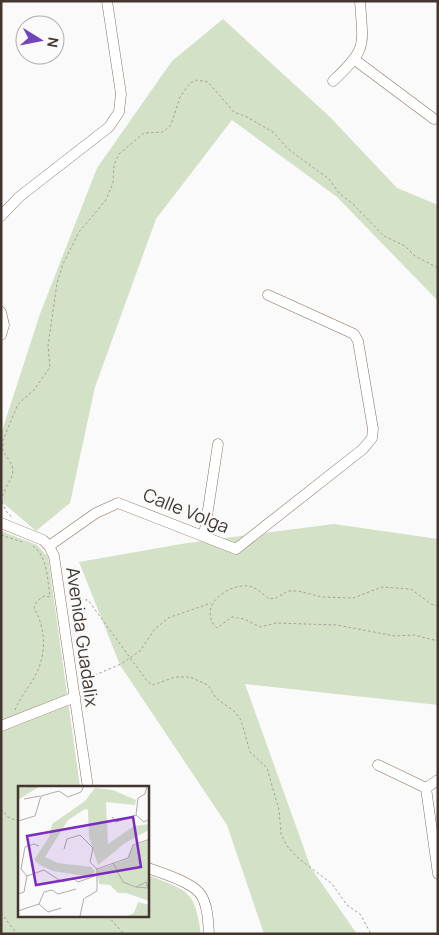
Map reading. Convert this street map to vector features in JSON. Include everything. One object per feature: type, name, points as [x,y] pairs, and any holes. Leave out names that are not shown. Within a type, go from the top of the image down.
[{"type":"street","points":[[1,216],[19,197],[108,127],[119,112],[121,94],[107,1]]},
{"type":"street","points":[[333,81],[355,60],[362,41],[360,1]]},
{"type":"street","points":[[355,60],[434,119]]},
{"type":"street","name":"Calle Volga","points":[[49,546],[96,513],[118,503],[236,549],[362,449],[372,438],[373,429],[358,342],[354,334],[268,295]]},
{"type":"street","points":[[1,312],[4,325],[1,335]]},
{"type":"street","points":[[204,536],[218,444]]},
{"type":"street","points":[[1,523],[43,540],[49,546]]},
{"type":"street","name":"Avenida Guadalix","points":[[49,546],[54,556],[55,597],[73,684],[88,786]]},
{"type":"street","points":[[6,724],[75,697]]},
{"type":"street","points":[[378,765],[426,788]]},
{"type":"street","points":[[426,788],[438,780]]},
{"type":"street","points":[[426,788],[438,874]]},
{"type":"street","points":[[149,868],[186,883],[200,893],[206,908],[210,934]]},
{"type":"path","points":[[1,501],[4,491],[12,478],[14,469],[12,462],[3,452],[3,440],[18,404],[34,390],[50,367],[48,346],[57,284],[63,264],[79,232],[106,200],[113,183],[114,165],[119,154],[144,133],[163,132],[171,125],[180,97],[190,83],[197,80],[208,82],[234,112],[248,117],[272,132],[288,149],[330,179],[339,193],[352,203],[384,236],[404,246],[415,256],[438,268]]},
{"type":"path","points":[[1,535],[23,542]]},
{"type":"path","points":[[32,545],[40,551],[55,597]]},
{"type":"path","points":[[438,606],[431,604],[411,589],[382,587],[353,598],[322,597],[298,591],[288,591],[276,598],[269,599],[254,588],[247,586],[216,596],[212,602],[212,624],[217,628],[232,617],[244,618],[260,627],[276,624],[337,625],[395,636],[414,635],[438,640]]},
{"type":"path","points":[[6,724],[20,698],[36,675],[44,645],[44,628],[34,608],[38,601],[44,596],[88,600],[146,681],[153,685],[175,678],[190,677],[208,684],[216,698],[234,711],[241,720],[250,752],[267,768],[278,810],[281,834],[287,846],[297,857],[332,884],[347,905],[360,914],[371,934]]},
{"type":"path","points":[[73,684],[130,658],[140,651],[154,630],[168,618],[212,602]]},
{"type":"path","points":[[1,809],[8,816],[18,821]]},
{"type":"path","points":[[1,913],[17,934]]},
{"type":"path","points":[[110,918],[124,934]]},
{"type":"green space","points":[[223,19],[330,117],[397,188],[438,205],[438,301],[337,197],[232,120],[156,219],[95,387],[70,503],[36,531],[1,501],[1,434],[40,314],[97,168],[172,61]]},
{"type":"green space","points":[[334,524],[438,539],[438,705],[245,684],[311,868],[357,934],[264,934],[227,825],[120,665],[79,562],[187,543]]},
{"type":"green space","points":[[1,531],[37,545],[48,557],[80,786],[18,786],[18,918],[149,918],[149,875],[187,894],[196,908],[201,934],[1,934]]}]
